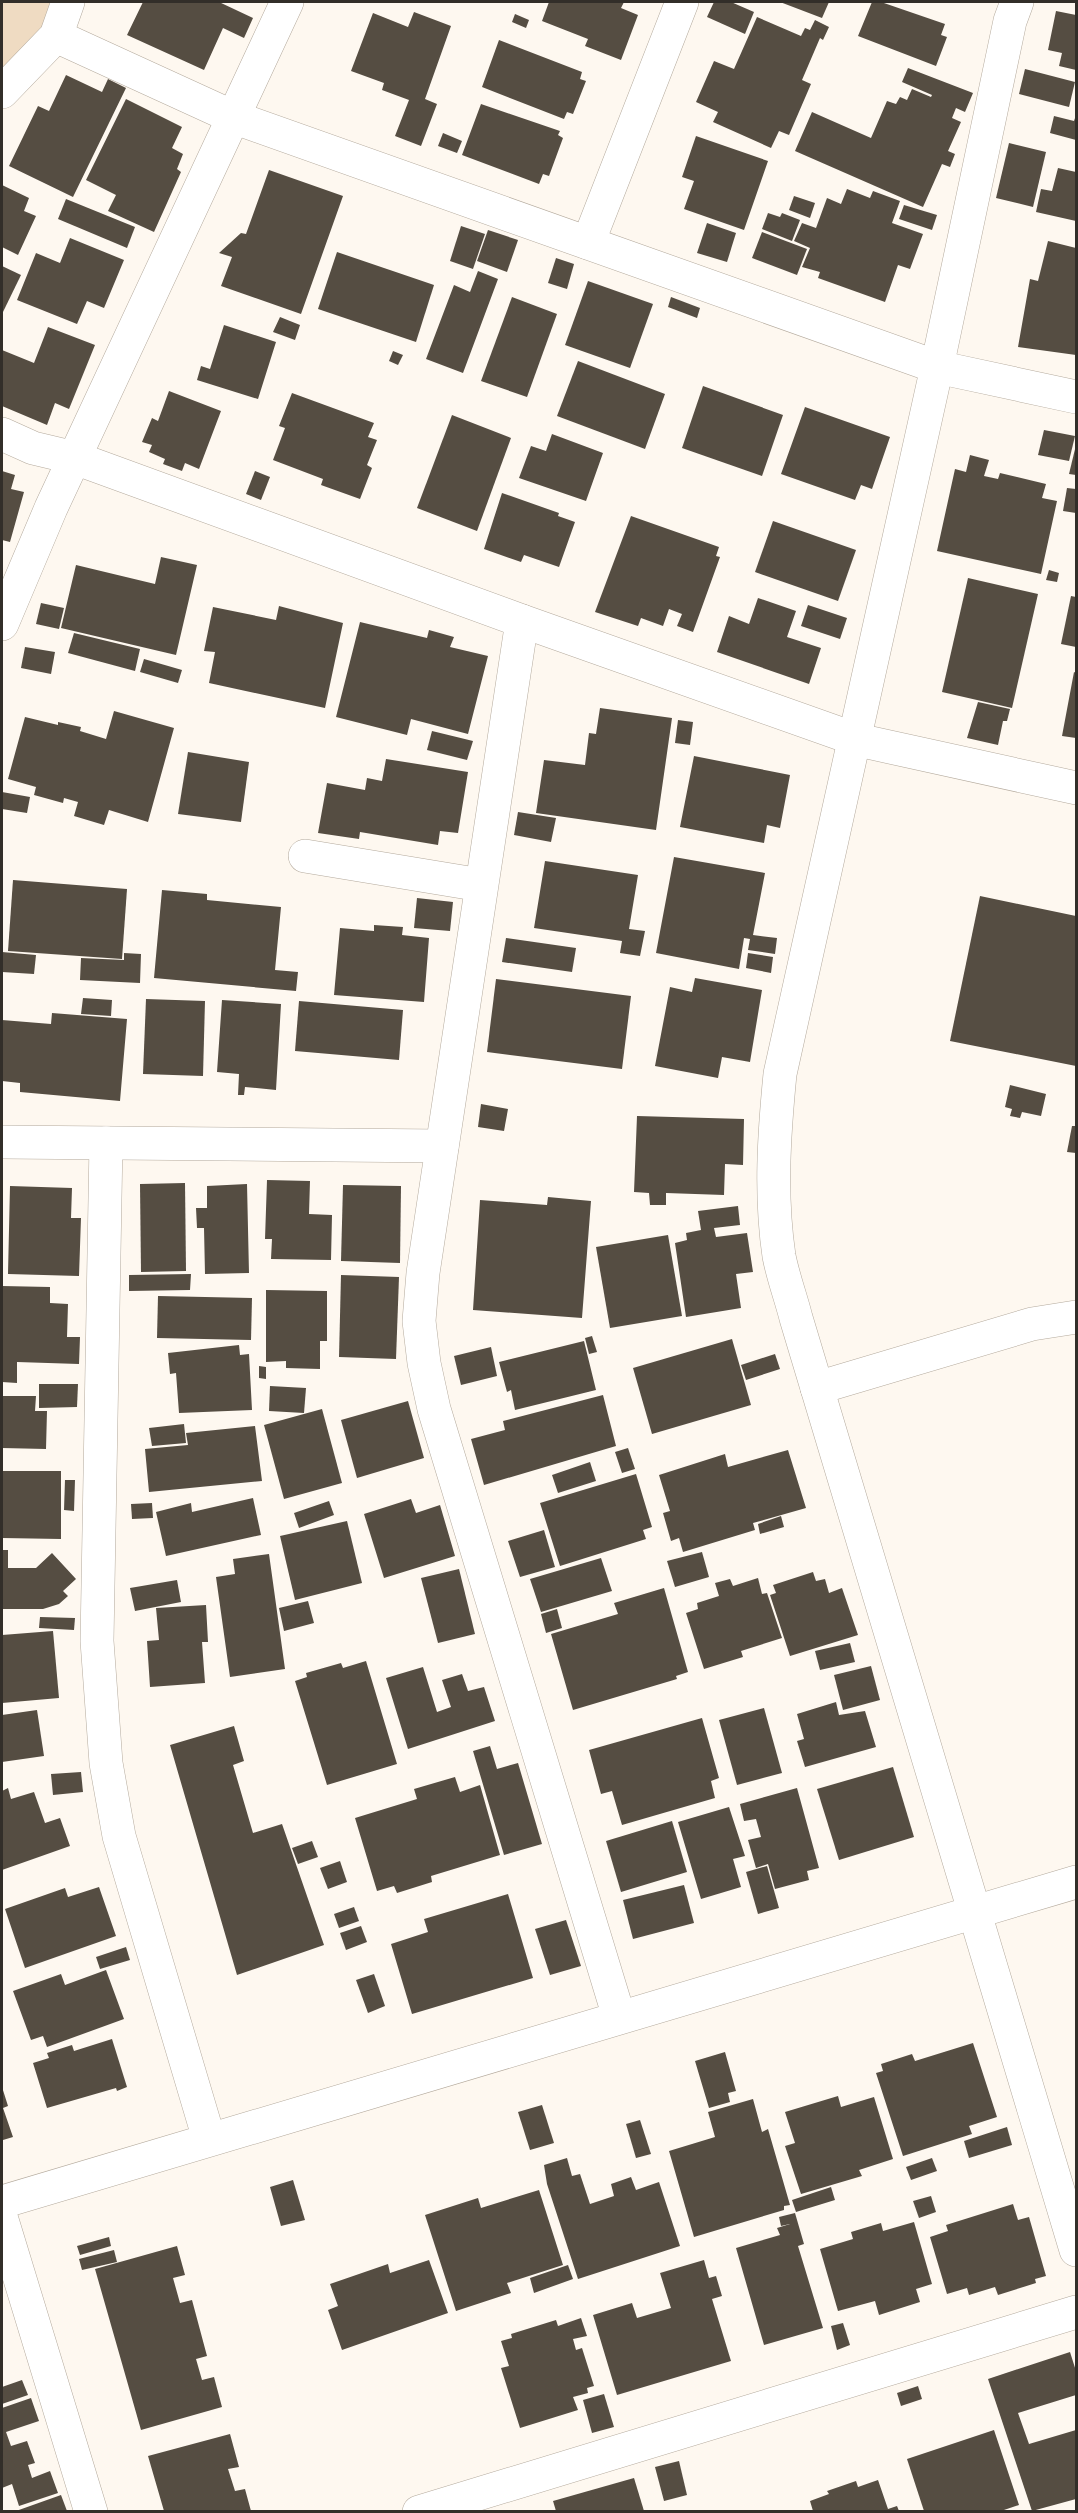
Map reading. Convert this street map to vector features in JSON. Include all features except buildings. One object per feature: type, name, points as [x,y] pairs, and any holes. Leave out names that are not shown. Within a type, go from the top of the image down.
[{"type":"street","points":[[2,92],[56,36],[68,2]]},
{"type":"street","points":[[2,624],[75,458],[286,2]]},
{"type":"street","points":[[588,243],[682,2]]},
{"type":"street","points":[[1017,2],[1010,21],[937,367],[780,1074],[773,1140],[773,1192],[780,1258],[817,1388],[1077,2250]]},
{"type":"street","points":[[56,36],[233,117],[937,367],[1077,397]]},
{"type":"street","points":[[2,434],[33,448],[75,458],[522,621],[854,738],[1077,788]]},
{"type":"street","points":[[522,621],[442,1146],[419,1321],[424,1363],[438,1421],[619,2018]]},
{"type":"street","points":[[305,856],[481,885]]},
{"type":"street","points":[[2,1142],[442,1146]]},
{"type":"street","points":[[106,1143],[97,1641],[106,1763],[119,1836],[208,2139]]},
{"type":"street","points":[[817,1388],[1032,1324],[1077,1317]]},
{"type":"street","points":[[2,2202],[1077,1882]]},
{"type":"street","points":[[2,2220],[91,2511]]},
{"type":"street","points":[[419,2511],[1077,2312]]},
{"type":"shaded area","points":[[2,2],[68,2],[2,92]]}]
